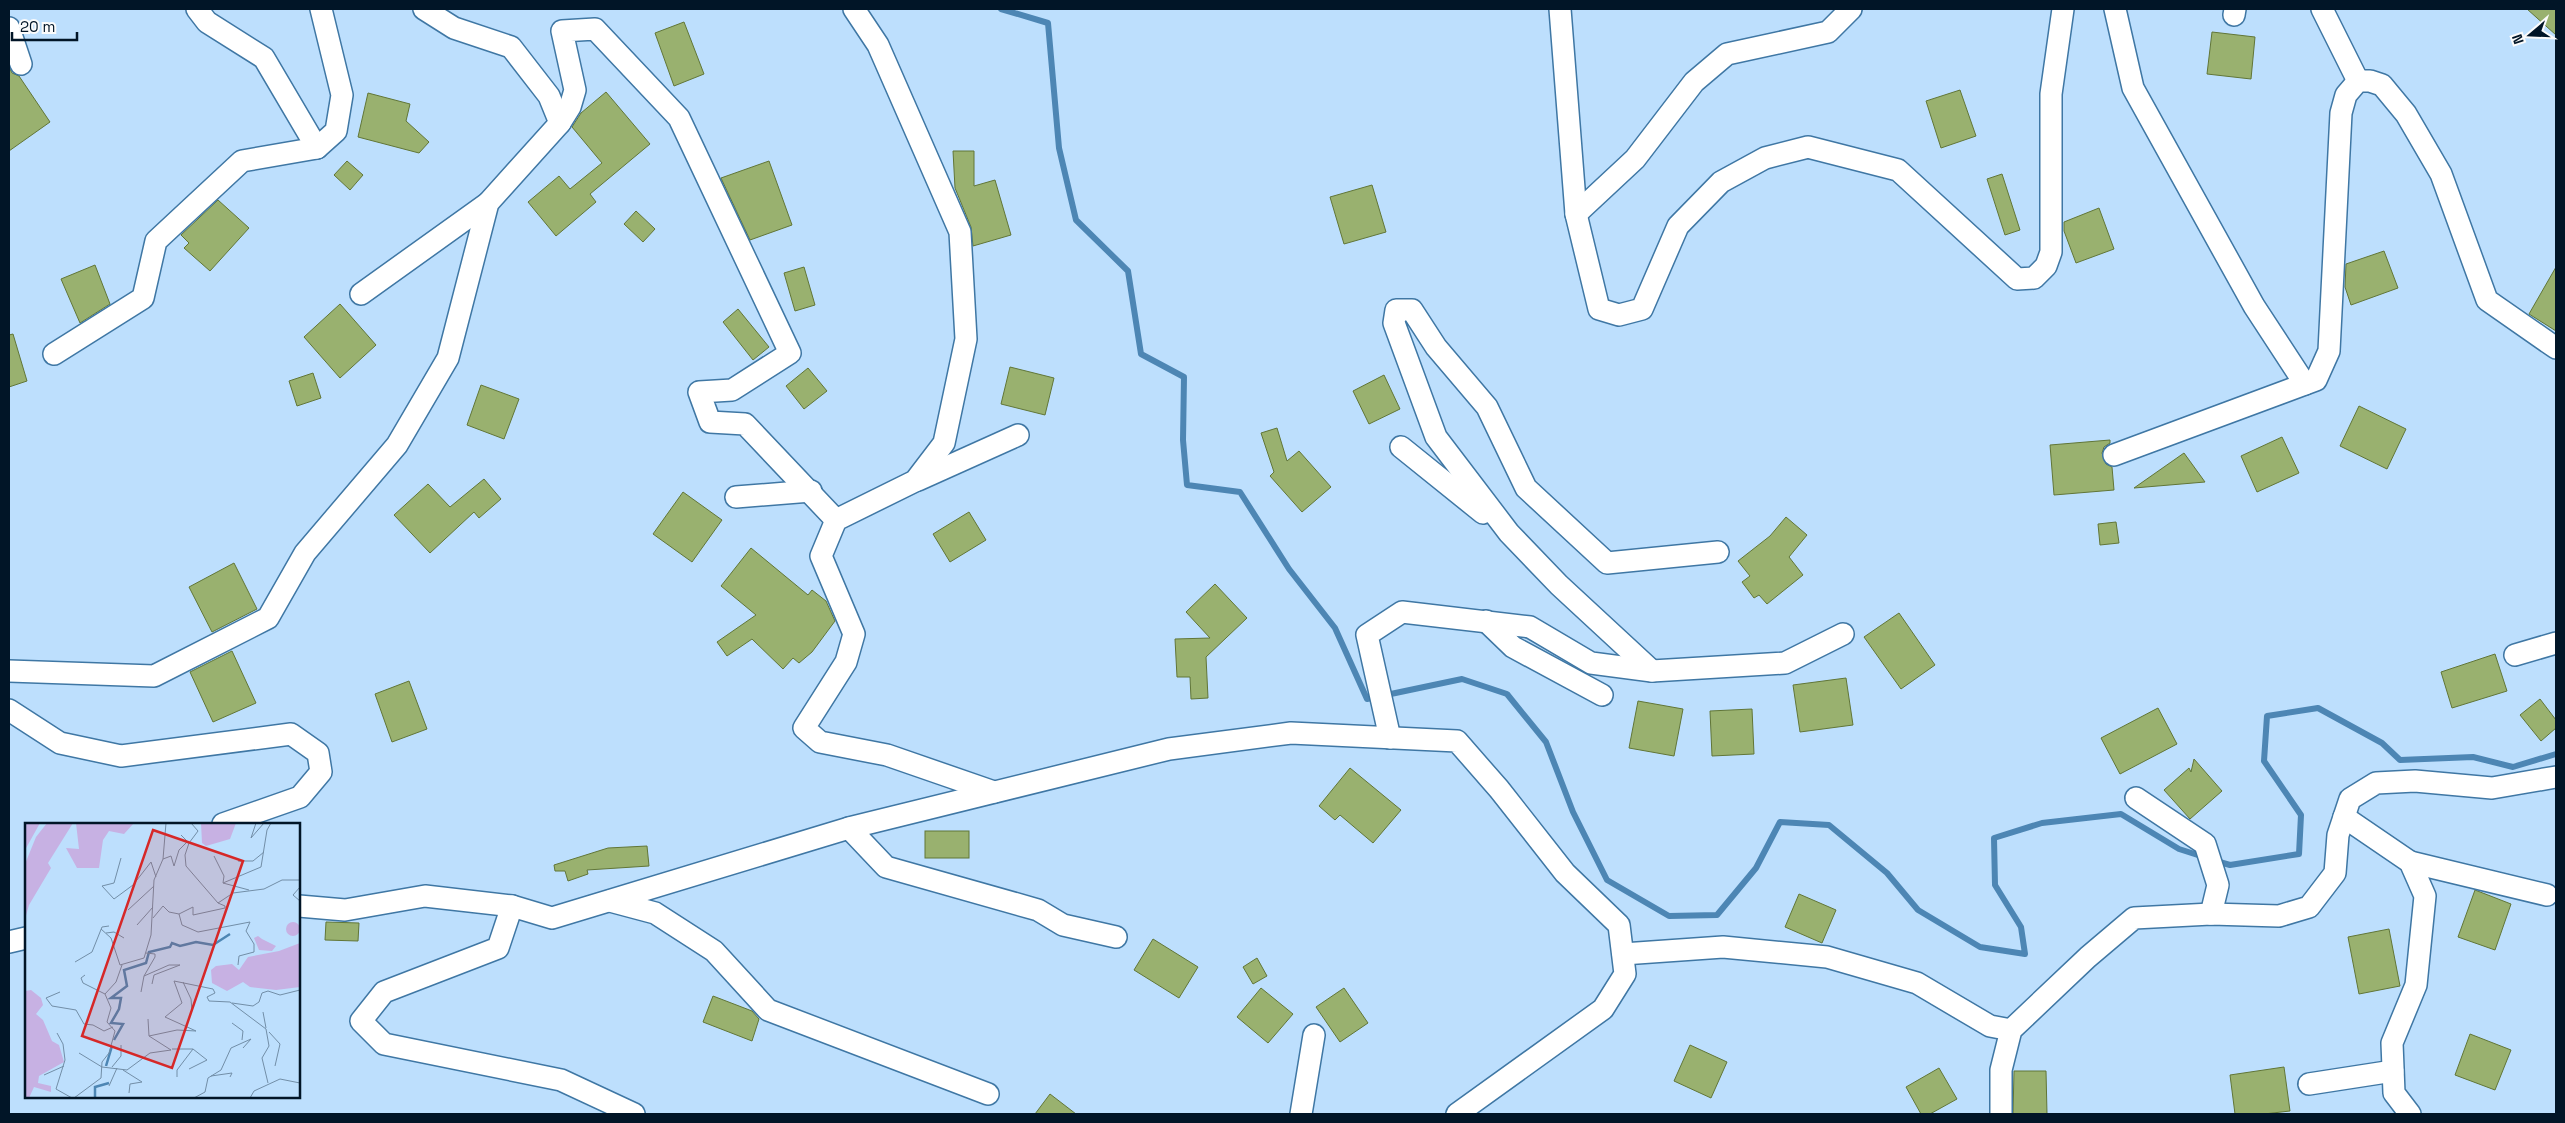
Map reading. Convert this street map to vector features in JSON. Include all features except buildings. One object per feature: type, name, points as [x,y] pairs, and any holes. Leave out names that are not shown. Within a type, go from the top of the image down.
[{"type":"street","points":[[197,9],[207,22],[264,58],[317,148]]},
{"type":"street","points":[[54,354],[143,298],[156,241],[242,161],[317,148],[336,132],[342,95],[321,9]]},
{"type":"street","points":[[424,9],[454,28],[511,46],[549,96],[560,123]]},
{"type":"street","points":[[854,9],[878,45],[960,232],[966,339],[944,443],[915,481]]},
{"type":"street","points":[[1560,9],[1576,214],[1599,308],[1619,316],[1642,309],[1678,226],[1721,182],[1765,158],[1808,147],[1898,170],[2017,279],[2034,278],[2046,266],[2051,252],[2051,94],[2063,9]]},
{"type":"street","points":[[1576,214],[1635,159],[1694,82],[1727,54],[1828,32],[1852,9]]},
{"type":"street","points":[[2115,9],[2133,88],[2254,306],[2305,384]]},
{"type":"street","points":[[2322,9],[2358,81]]},
{"type":"street","points":[[9,28],[21,64]]},
{"type":"street","points":[[361,294],[488,202],[560,123],[570,107],[575,90],[562,31],[595,29],[679,118],[790,353],[732,390],[700,392],[710,422],[745,424],[785,468],[811,491],[836,520]]},
{"type":"street","points":[[2114,455],[2316,380],[2329,351],[2341,113],[2346,95],[2358,81],[2370,81],[2382,85],[2406,114],[2441,174],[2487,300],[2556,348]]},
{"type":"street","points":[[9,671],[154,676],[268,618],[305,553],[397,445],[448,358],[488,202]]},
{"type":"street","points":[[1652,671],[1559,585],[1509,533],[1436,437],[1394,323],[1396,310],[1412,310],[1436,346],[1487,407],[1526,488],[1606,563],[1718,552]]},
{"type":"street","points":[[994,792],[887,755],[820,742],[804,728],[846,662],[854,634],[821,556],[836,520],[915,481],[1018,435]]},
{"type":"street","points":[[1401,447],[1509,533]]},
{"type":"street","points":[[736,497],[811,491]]},
{"type":"street","points":[[1390,738],[1367,635],[1402,612],[1530,627],[1591,663],[1652,671],[1785,663],[1842,634]]},
{"type":"street","points":[[1486,621],[1513,646],[1602,694]]},
{"type":"street","points":[[2515,655],[2556,643]]},
{"type":"street","points":[[9,710],[60,743],[121,756],[291,734],[318,753],[321,772],[300,797],[225,823]]},
{"type":"street","points":[[300,906],[345,910],[425,896],[512,906],[552,918],[849,828],[1188,747],[1291,733],[1457,741],[1565,873],[1620,925],[1625,974],[1603,1009],[1457,1114]]},
{"type":"street","points":[[2000,1114],[2000,1070],[2011,1030],[2088,957],[2134,918],[2211,914],[2279,916],[2309,907],[2336,872],[2338,835],[2350,799],[2376,783],[2415,781],[2492,788],[2556,778]]},
{"type":"street","points":[[2136,798],[2205,844],[2218,884],[2211,914]]},
{"type":"street","points":[[2344,817],[2410,862],[2547,895]]},
{"type":"street","points":[[849,828],[886,867],[1038,910],[1063,925],[1116,938]]},
{"type":"street","points":[[2410,862],[2425,896],[2416,985],[2392,1043],[2394,1093],[2410,1114]]},
{"type":"street","points":[[610,900],[654,913],[714,951],[768,1010],[988,1094]]},
{"type":"street","points":[[512,906],[498,948],[384,992],[361,1021],[384,1044],[561,1080],[634,1114]]},
{"type":"street","points":[[9,942],[25,938]]},
{"type":"street","points":[[1623,954],[1723,947],[1827,957],[1917,983],[1990,1026],[2011,1030]]},
{"type":"street","points":[[1301,1114],[1314,1035]]},
{"type":"street","points":[[2309,1084],[2393,1071]]},
{"type":"waterway","points":[[1001,9],[1048,23],[1059,148],[1076,220],[1128,271],[1141,354],[1184,377],[1183,440],[1187,485],[1240,492],[1289,569],[1335,628],[1367,699],[1462,679],[1507,694],[1546,742],[1573,812],[1607,880],[1669,916],[1717,915],[1756,868],[1780,822],[1829,825],[1887,873],[1918,910],[1980,947],[2025,954],[2021,927],[1995,885],[1994,838],[2042,823],[2121,814],[2179,849],[2204,857]]},
{"type":"waterway","points":[[2216,861],[2230,865],[2299,854],[2301,815],[2264,761],[2267,716],[2318,708],[2382,743],[2400,760],[2473,757],[2513,767],[2556,754]]}]
